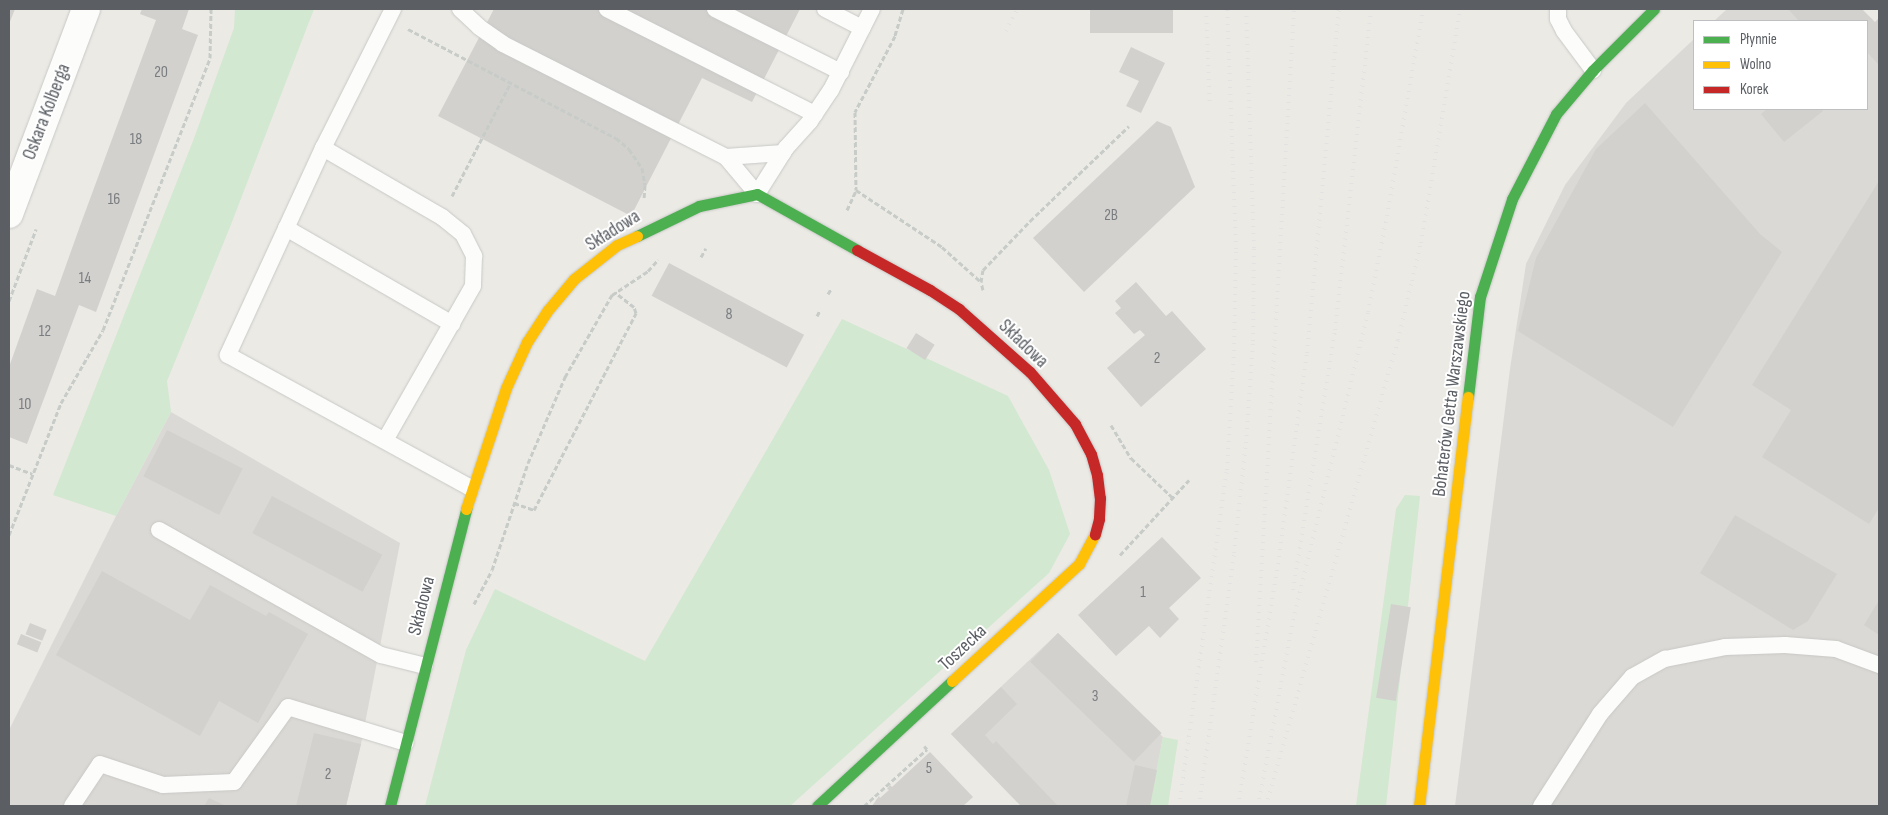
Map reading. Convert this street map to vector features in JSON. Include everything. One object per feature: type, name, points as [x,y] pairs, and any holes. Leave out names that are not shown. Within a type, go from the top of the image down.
[{"type":"street","name":"Oskara Kolberga","points":[[9,214],[86,9]]},
{"type":"street","name":"Bohaterów Getta Warszawskiego","points":[[1420,806],[1480,297],[1512,199],[1556,114],[1593,70],[1654,9]]},
{"type":"street","name":"Składowa","points":[[390,806],[471,488],[506,388],[527,342],[548,310],[574,279],[617,245],[699,206],[757,194],[930,290],[959,309],[1030,372],[1074,424],[1091,454],[1097,475],[1100,498]]},
{"type":"street","name":"Toszecka","points":[[817,806],[1079,564],[1094,538],[1099,519],[1100,498]]},
{"type":"lane","points":[[393,9],[323,148],[228,355],[471,488]]},
{"type":"lane","points":[[460,9],[479,27],[503,44],[726,157],[757,194],[783,153],[815,114],[840,72],[872,9]]},
{"type":"lane","points":[[607,9],[815,114]]},
{"type":"lane","points":[[715,9],[840,72]]},
{"type":"lane","points":[[824,9],[862,28]]},
{"type":"lane","points":[[1558,9],[1558,19],[1564,31],[1593,70]]},
{"type":"lane","points":[[323,148],[442,217],[463,234],[474,256],[473,286],[385,440]]},
{"type":"lane","points":[[726,157],[783,153]]},
{"type":"lane","points":[[286,228],[452,324]]},
{"type":"lane","points":[[159,530],[381,655],[425,666]]},
{"type":"lane","points":[[1541,806],[1600,714],[1632,677],[1665,659],[1725,647],[1785,645],[1836,649],[1879,665]]},
{"type":"lane","points":[[72,806],[100,764],[163,785],[234,782],[288,707],[406,744]]},
{"type":"path","points":[[9,535],[62,403],[103,330],[210,58],[211,9]]},
{"type":"path","points":[[844,217],[856,190],[855,112],[895,36],[903,9]]},
{"type":"path","points":[[403,27],[610,134],[623,144],[642,168],[645,185],[645,205]]},
{"type":"path","points":[[442,217],[511,82]]},
{"type":"path","points":[[984,293],[981,282],[983,270],[1030,221],[1129,126]]},
{"type":"path","points":[[856,190],[942,247],[981,282]]},
{"type":"path","points":[[701,257],[706,248]]},
{"type":"path","points":[[492,570],[543,424],[565,377],[609,298],[615,292],[648,271],[660,257]]},
{"type":"path","points":[[828,294],[831,289]]},
{"type":"path","points":[[514,503],[534,510],[636,312],[634,307],[615,292]]},
{"type":"path","points":[[817,316],[820,310]]},
{"type":"path","points":[[1110,423],[1131,458],[1173,498]]},
{"type":"path","points":[[9,465],[32,474]]},
{"type":"shaded area","points":[[1727,9],[1837,9],[1848,20],[1715,20]]},
{"type":"shaded area","points":[[1693,40],[1693,110],[1868,110],[1868,40],[1879,51],[1879,806],[1455,806],[1510,369],[1526,264],[1565,185],[1626,103]]},
{"type":"shaded area","points":[[171,412],[400,543],[361,744],[346,806],[9,806],[9,730],[116,516]]},
{"type":"shaded area","points":[[1058,633],[1163,737],[1150,806],[1021,806],[951,734]]},
{"type":"green space","points":[[235,9],[314,9],[230,227],[167,381],[171,412],[116,516],[53,495],[193,141],[234,28]]},
{"type":"green space","points":[[842,319],[1008,396],[1049,470],[1070,534],[1049,573],[790,806],[425,806],[466,650],[495,589],[645,661]]},
{"type":"green space","points":[[1405,495],[1420,496],[1386,806],[1356,806],[1396,509]]},
{"type":"green space","points":[[1163,737],[1178,740],[1168,806],[1149,806]]},
{"type":"building","points":[[9,9],[15,9],[9,24]]},
{"type":"building","points":[[142,9],[189,9],[182,29],[198,35],[96,312],[79,305],[27,444],[9,437],[9,367],[37,289],[55,296],[156,20],[140,14]]},
{"type":"building","points":[[494,9],[800,9],[752,102],[702,78],[631,216],[438,116]]},
{"type":"building","points":[[1090,9],[1173,9],[1173,33],[1090,33]]},
{"type":"building","points":[[1788,9],[1862,9],[1875,22],[1879,18],[1879,65],[1868,53],[1868,20],[1798,20]]},
{"type":"building","points":[[1131,47],[1165,63],[1141,113],[1126,106],[1139,81],[1119,72]]},
{"type":"building","points":[[1645,103],[1760,234],[1782,252],[1673,427],[1518,331],[1536,258],[1596,149]]},
{"type":"building","points":[[1766,110],[1823,111],[1784,142],[1761,114]]},
{"type":"building","points":[[1157,121],[1171,127],[1195,187],[1084,292],[1033,238]]},
{"type":"building","points":[[1879,181],[1879,508],[1869,524],[1762,457],[1791,410],[1752,385]]},
{"type":"building","points":[[669,263],[804,335],[787,367],[652,296]]},
{"type":"building","points":[[1136,282],[1166,316],[1172,311],[1206,349],[1141,407],[1107,368],[1145,335],[1140,330],[1134,334],[1115,313],[1121,308],[1115,301]]},
{"type":"building","points":[[916,333],[935,345],[925,360],[906,348]]},
{"type":"building","points":[[167,430],[243,469],[219,515],[143,476]]},
{"type":"building","points":[[272,496],[382,555],[363,592],[252,533]]},
{"type":"building","points":[[1735,515],[1837,574],[1808,621],[1793,630],[1700,573]]},
{"type":"building","points":[[1162,537],[1201,578],[1169,608],[1179,619],[1160,638],[1149,626],[1116,656],[1078,615]]},
{"type":"building","points":[[102,571],[190,620],[210,585],[266,616],[269,612],[308,634],[258,723],[219,701],[200,736],[56,655]]},
{"type":"building","points":[[1879,603],[1879,635],[1864,625]]},
{"type":"building","points":[[1391,604],[1411,607],[1396,701],[1376,698]]},
{"type":"building","points":[[30,623],[47,630],[42,641],[26,634]]},
{"type":"building","points":[[1058,633],[1162,733],[1134,762],[1030,662]]},
{"type":"building","points":[[21,634],[41,642],[37,652],[17,644]]},
{"type":"building","points":[[1001,687],[1017,704],[985,735],[993,744],[996,741],[1058,806],[1021,806],[951,734]]},
{"type":"building","points":[[314,733],[361,744],[346,806],[296,806]]},
{"type":"building","points":[[930,752],[973,797],[963,806],[872,806],[879,796],[880,798],[889,790],[887,789],[890,785],[892,787]]},
{"type":"building","points":[[1135,765],[1157,770],[1150,806],[1126,806]]},
{"type":"building","points":[[209,798],[226,806],[204,806]]},
{"type":"railway","points":[[1006,31],[1017,9]]},
{"type":"railway","points":[[1206,9],[1210,107]]},
{"type":"railway","points":[[1179,806],[1227,470],[1234,351],[1236,249],[1227,9]]},
{"type":"railway","points":[[1199,806],[1234,553],[1246,443],[1253,341],[1254,248],[1246,9]]},
{"type":"railway","points":[[1256,662],[1294,9]]},
{"type":"railway","points":[[1238,806],[1278,564],[1307,353],[1339,9]]},
{"type":"railway","points":[[1293,590],[1335,330],[1371,9]]},
{"type":"railway","points":[[1258,806],[1293,620],[1368,312],[1387,216],[1423,9]]},
{"type":"railway","points":[[1266,806],[1398,340],[1421,243],[1460,9]]},
{"type":"traffic: fast","points":[[1468,397],[1480,297],[1512,199],[1556,114],[1593,70],[1654,9]]},
{"type":"traffic: fast","points":[[637,236],[699,206],[757,194],[857,250]]},
{"type":"traffic: fast","points":[[390,806],[466,509]]},
{"type":"traffic: fast","points":[[817,806],[952,681]]},
{"type":"traffic: slow","points":[[466,509],[506,388],[527,342],[548,310],[574,279],[617,245],[637,236]]},
{"type":"traffic: slow","points":[[1419,806],[1468,397]]},
{"type":"traffic: slow","points":[[952,681],[1079,564],[1095,534]]},
{"type":"traffic: jam","points":[[857,250],[930,290],[959,309],[1030,372],[1075,424],[1091,454],[1097,475],[1100,498],[1099,519],[1095,534]]}]
